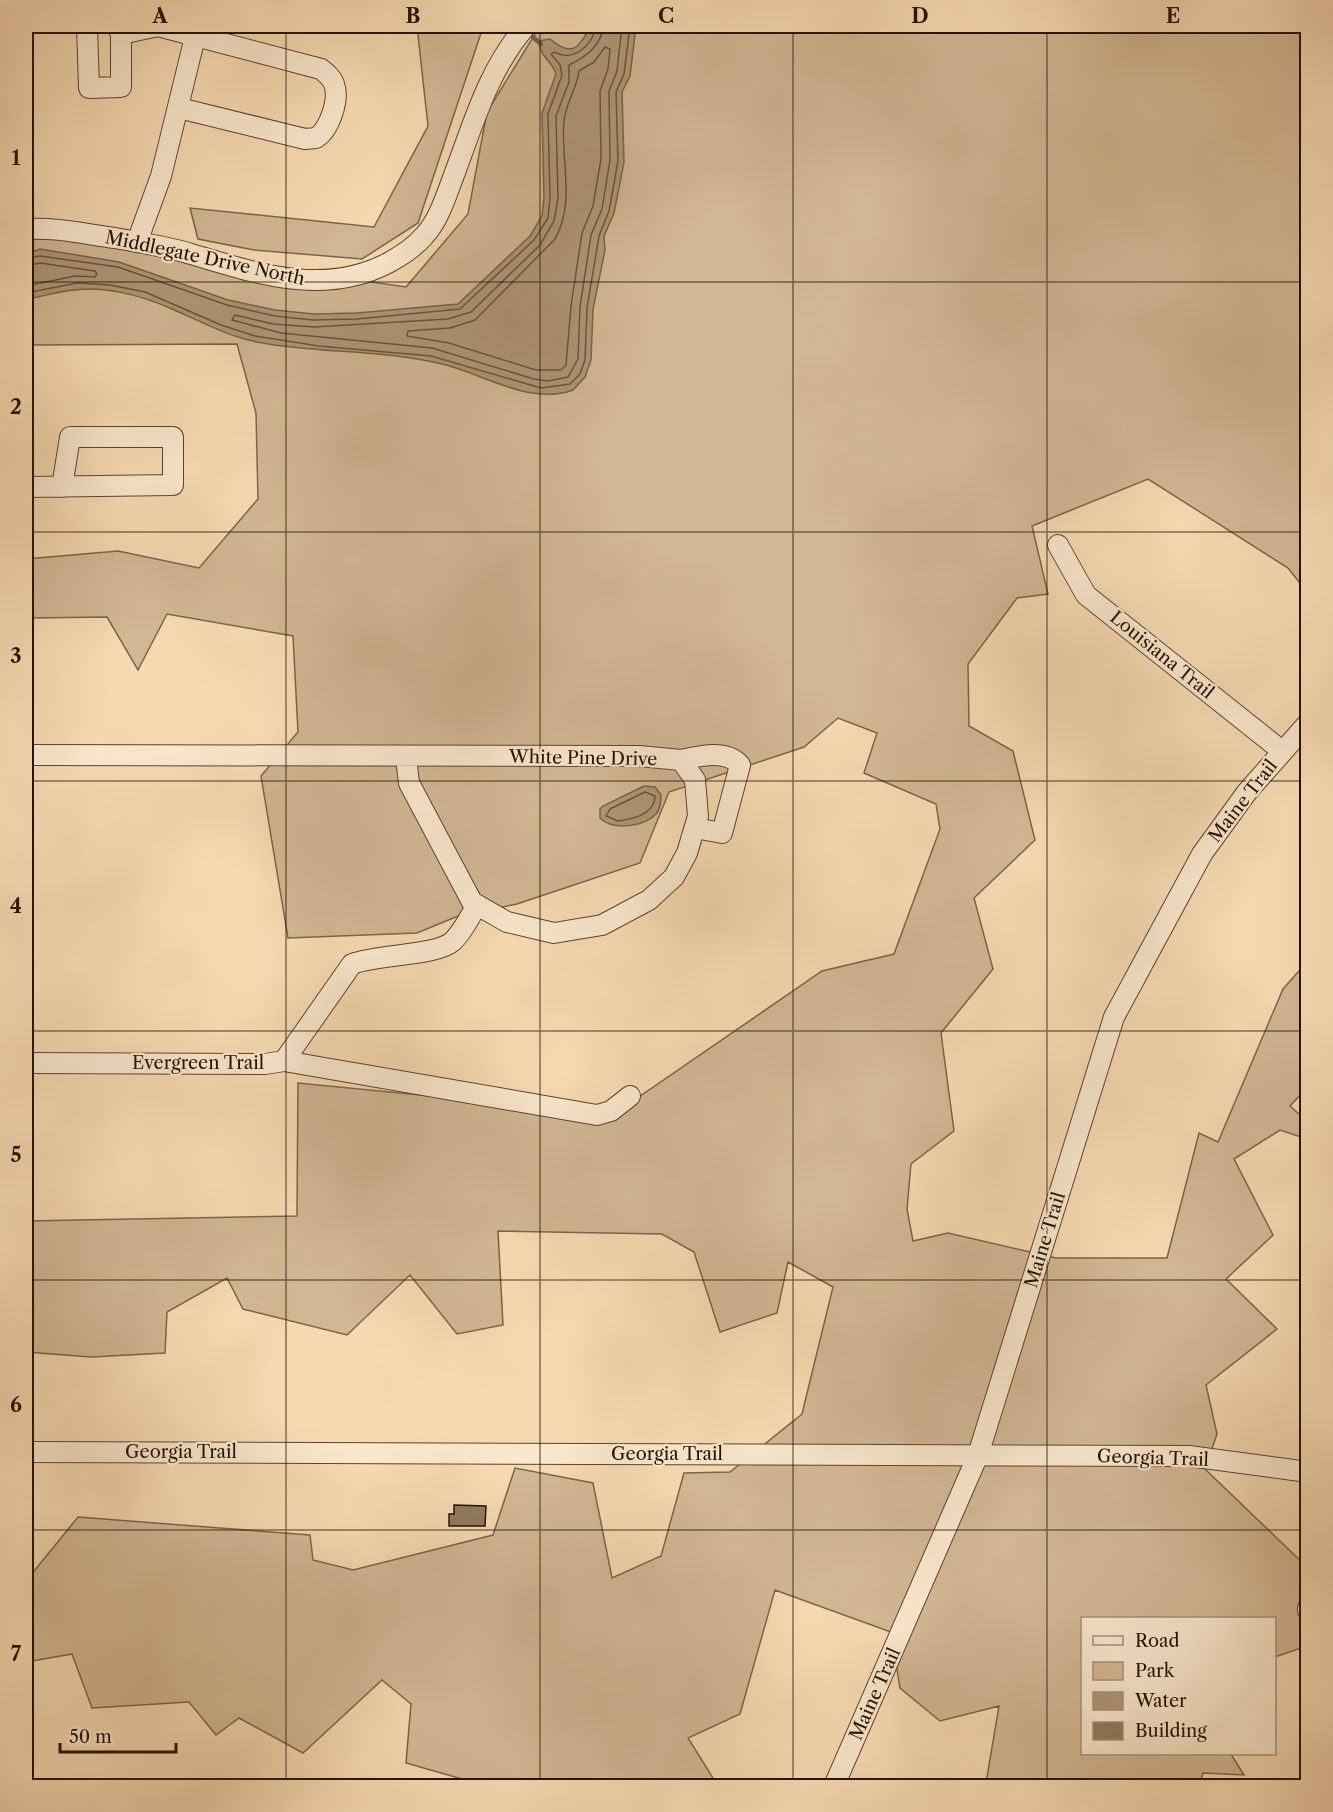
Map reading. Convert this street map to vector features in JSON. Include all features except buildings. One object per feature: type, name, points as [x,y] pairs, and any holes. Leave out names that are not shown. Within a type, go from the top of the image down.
[{"type":"street","points":[[87,26],[89,88],[122,87],[119,30],[158,26],[321,69],[331,78],[336,96],[327,127],[316,138],[305,139],[179,108]]},
{"type":"street","name":"Middlegate Drive North","points":[[26,228],[60,229],[137,242],[261,274],[313,282],[345,279],[390,262],[420,240],[434,221],[448,190],[489,79],[507,49],[526,26]]},
{"type":"street","points":[[137,242],[158,186],[195,37]]},
{"type":"street","points":[[26,487],[63,487],[173,485],[173,437],[70,437],[63,487]]},
{"type":"street","name":"Louisiana Trail","points":[[1058,545],[1086,595],[1282,752]]},
{"type":"street","name":"Maine Trail","points":[[834,1786],[978,1455],[1114,1017],[1193,869],[1247,792],[1308,723]]},
{"type":"street","name":"White Pine Drive","points":[[26,755],[406,758],[639,756],[681,760],[695,780],[698,816],[674,877],[649,900],[602,925],[554,933],[507,922],[472,902],[410,783],[406,758]]},
{"type":"street","points":[[681,760],[708,755],[735,759],[740,765],[722,833],[695,828]]},
{"type":"street","name":"Evergreen Trail","points":[[26,1063],[265,1064],[284,1061],[352,964],[367,958],[432,951],[453,942],[477,905]]},
{"type":"street","points":[[284,1061],[597,1115],[610,1111],[630,1096]]},
{"type":"street","name":"Georgia Trail","points":[[26,1452],[1189,1456],[1308,1472]]},
{"type":"green space","points":[[417,26],[486,26],[481,33],[418,223],[362,259],[254,250],[198,239],[190,208],[374,227],[428,126]]},
{"type":"green space","points":[[540,26],[1307,26],[1307,592],[1288,568],[1148,479],[1032,526],[1048,594],[1017,598],[968,664],[969,726],[1013,751],[1035,840],[974,898],[993,969],[941,1033],[954,1131],[911,1164],[907,1209],[913,1241],[948,1233],[1056,1258],[1167,1258],[1199,1133],[1218,1142],[1283,989],[1307,962],[1307,1088],[1290,1106],[1307,1121],[1307,1139],[1280,1130],[1234,1159],[1273,1235],[1226,1279],[1277,1329],[1206,1385],[1217,1434],[1205,1469],[1307,1567],[1307,1646],[1276,1657],[1276,1617],[1081,1617],[1081,1755],[1232,1755],[1244,1775],[1203,1773],[1199,1786],[991,1786],[986,1783],[999,1706],[940,1721],[900,1688],[891,1632],[775,1590],[740,1714],[688,1738],[718,1786],[467,1786],[469,1781],[406,1763],[411,1704],[382,1680],[303,1753],[239,1718],[216,1735],[189,1702],[92,1708],[72,1654],[26,1662],[26,1581],[78,1517],[310,1535],[313,1560],[353,1570],[493,1535],[515,1468],[593,1483],[612,1578],[661,1556],[684,1473],[730,1472],[802,1414],[833,1287],[788,1262],[777,1313],[720,1332],[694,1252],[662,1234],[498,1231],[503,1325],[457,1334],[410,1275],[347,1335],[243,1309],[227,1278],[167,1312],[165,1353],[91,1357],[26,1352],[26,1221],[297,1216],[298,1083],[614,1114],[822,971],[894,954],[940,829],[936,804],[864,773],[877,733],[838,718],[804,747],[669,792],[640,863],[517,904],[458,916],[417,933],[288,938],[261,776],[298,732],[293,636],[167,614],[138,670],[107,617],[26,618],[26,559],[118,551],[199,568],[258,499],[256,413],[237,344],[26,345],[26,237],[39,233],[406,287],[468,214],[487,112]]},
{"type":"water","points":[[591,26],[636,26],[630,76],[622,92],[624,162],[614,213],[604,236],[605,250],[593,309],[591,360],[585,377],[573,390],[557,394],[540,394],[507,387],[458,369],[419,359],[257,342],[224,332],[149,300],[112,291],[87,289],[26,299],[26,254],[40,249],[119,262],[228,300],[275,310],[314,314],[357,313],[458,304],[530,236],[542,216],[544,198],[542,113],[556,74],[541,51],[539,41],[550,39],[564,48],[574,48]]},
{"type":"water","points":[[644,786],[655,787],[661,795],[659,808],[652,818],[645,822],[621,826],[613,825],[600,818],[600,809],[603,806]]},
{"type":"waterway","points":[[527,32],[541,44]]}]
